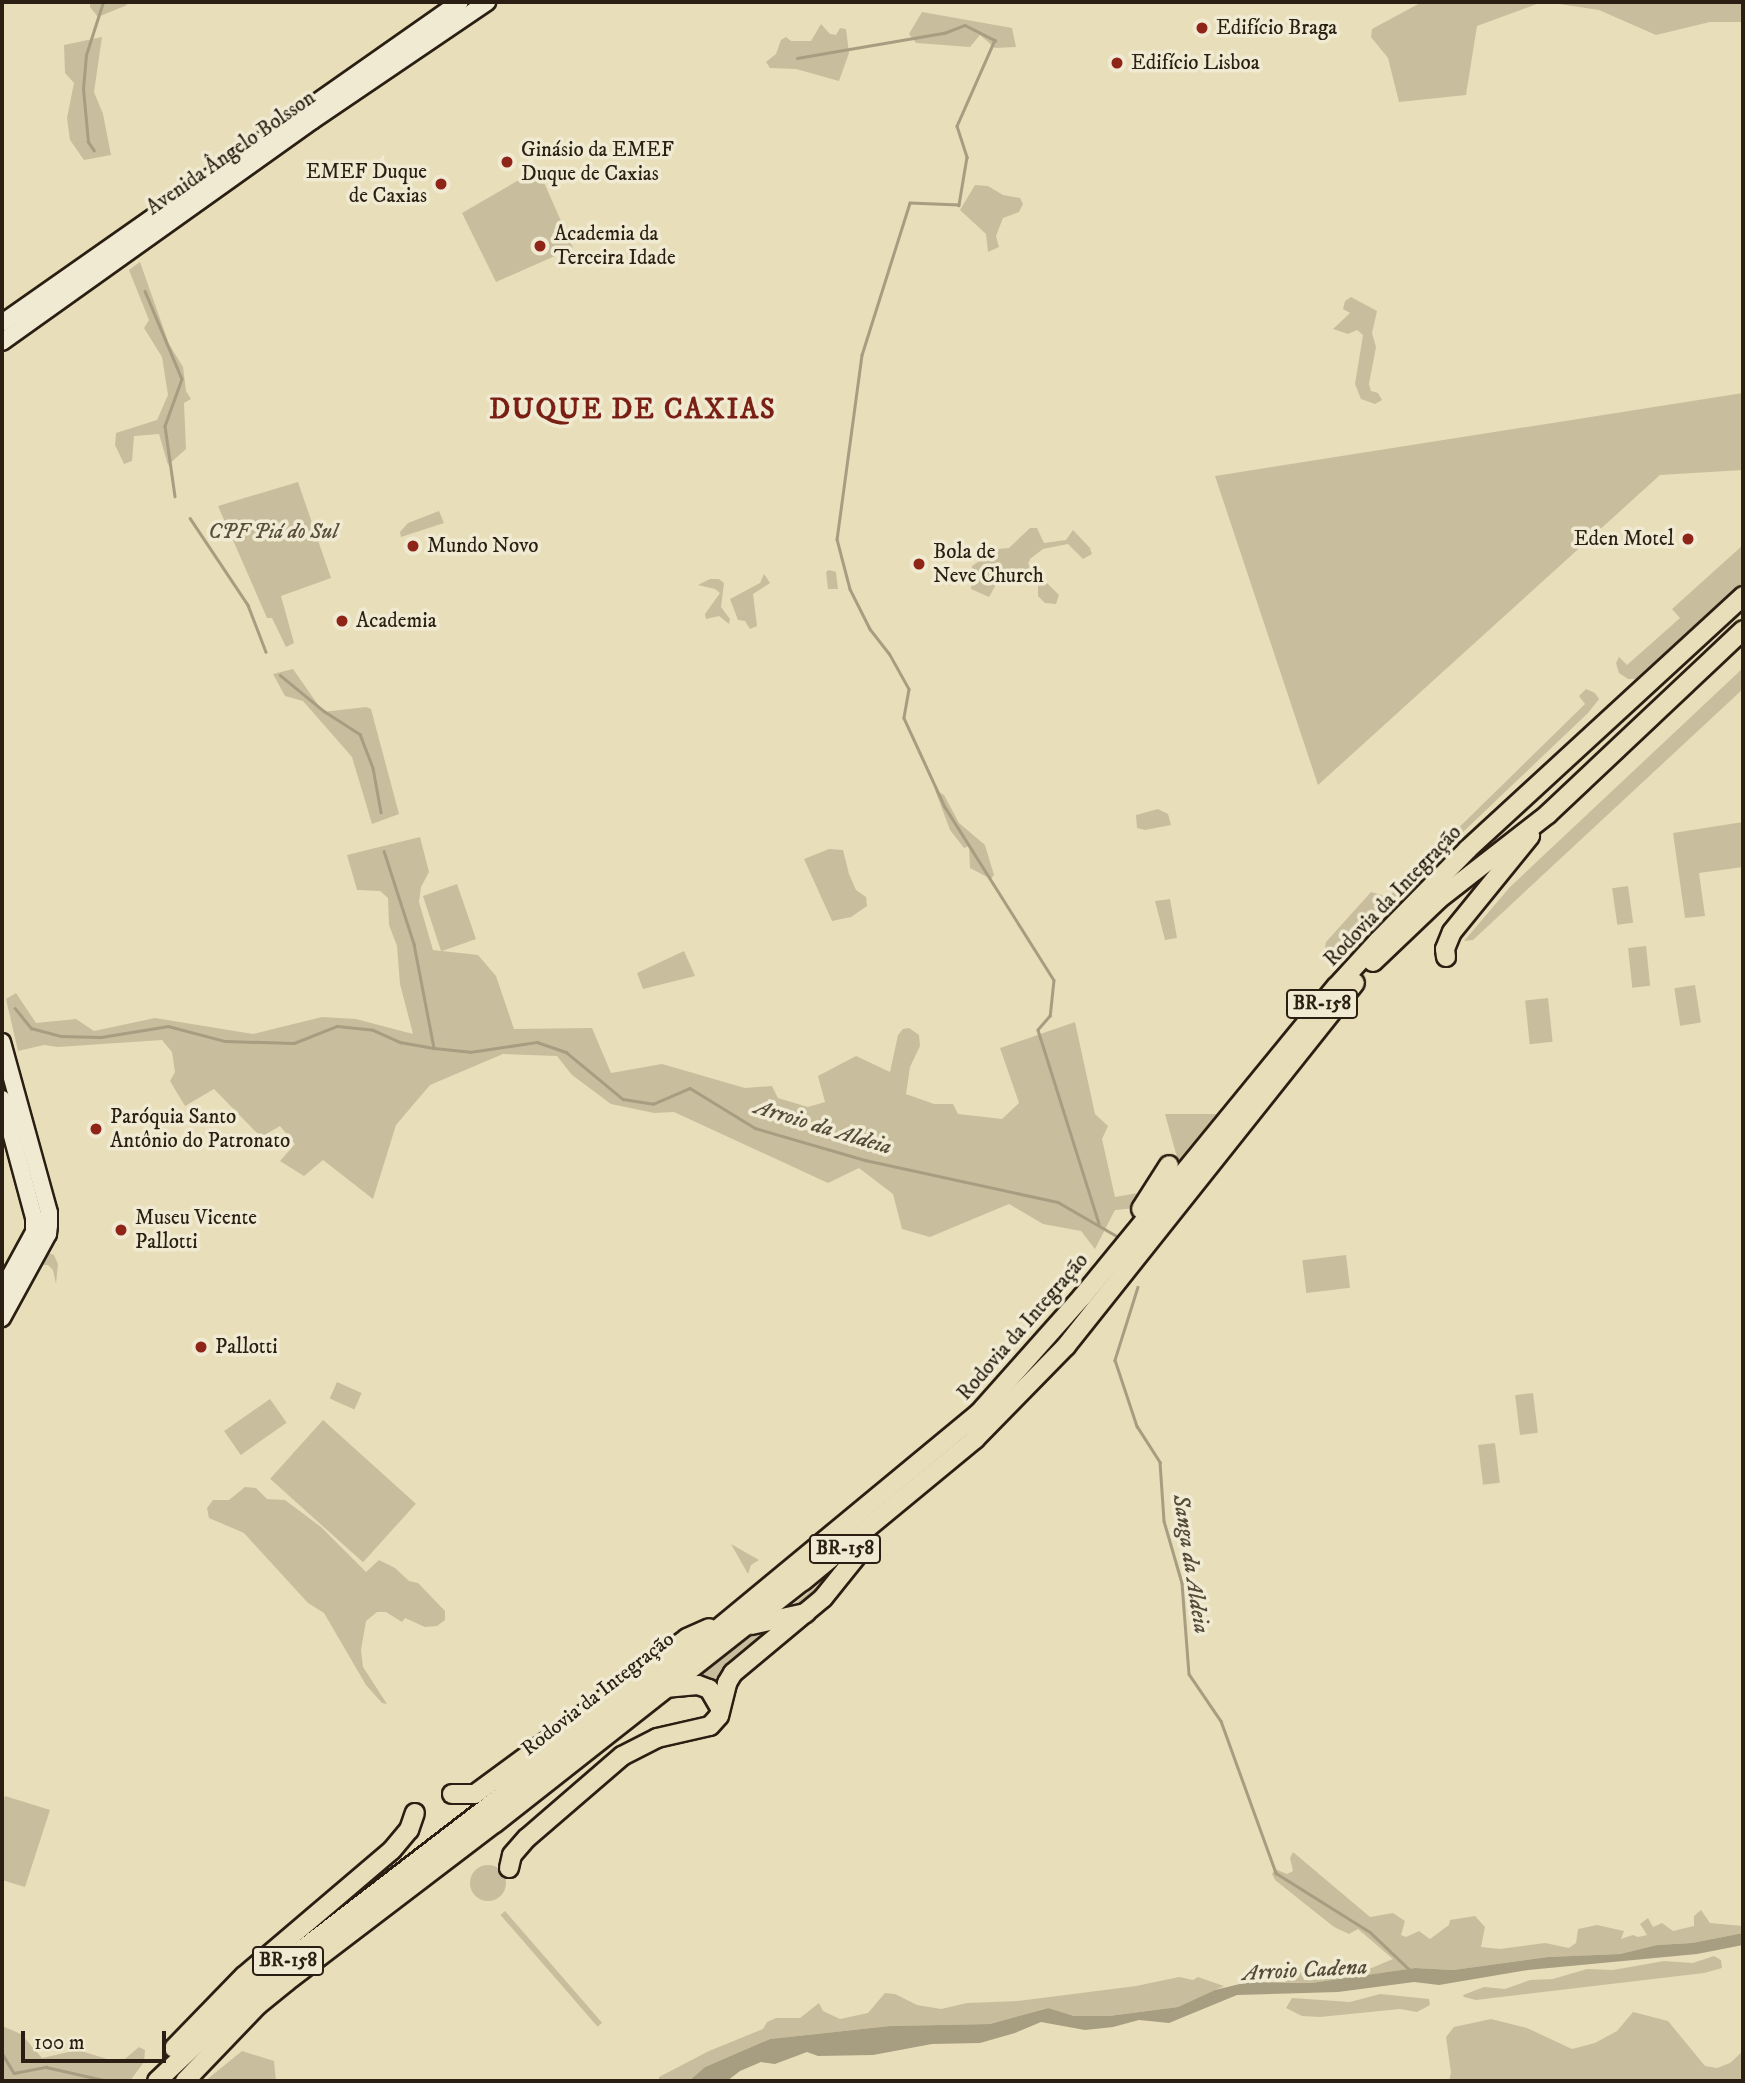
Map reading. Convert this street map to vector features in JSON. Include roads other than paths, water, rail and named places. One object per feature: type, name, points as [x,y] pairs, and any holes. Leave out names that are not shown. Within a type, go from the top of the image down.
[{"type":"highway","name":"Rodovia da Integração","points":[[490,1817],[738,1622],[943,1468],[1023,1392],[1066,1346],[1183,1178],[1336,987],[1468,849],[1743,596]]},
{"type":"highway","name":"Rodovia da Integração","points":[[157,2081],[268,1976],[435,1858],[665,1688],[978,1414],[1369,966],[1440,899],[1548,814],[1743,630]]},
{"type":"highway","points":[[1628,700],[1647,720]]},
{"type":"highway","points":[[1446,957],[1452,932],[1548,814]]},
{"type":"highway","points":[[509,1868],[512,1855],[527,1838],[622,1756],[657,1738],[710,1726],[719,1716],[727,1683],[743,1663],[808,1612],[859,1551],[943,1468]]},
{"type":"highway","points":[[452,1794],[475,1794],[687,1638],[738,1622],[808,1612]]},
{"type":"highway","points":[[665,1688],[698,1685],[709,1689],[720,1708]]},
{"type":"highway","points":[[150,2081],[158,2066],[244,1976],[392,1850],[409,1830],[415,1813]]},
{"type":"highway","name":"Rodovia da Integração","points":[[185,2081],[258,2006],[435,1858]]},
{"type":"main road","name":"Avenida Ângelo Bolsson","points":[[2,323],[460,2]]},
{"type":"main road","name":"Avenida Ângelo Bolsson","points":[[2,342],[312,121],[487,2]]},
{"type":"main road","points":[[2,1042],[49,1213],[2,1318]]},
{"type":"main road","points":[[2,1099],[34,1218],[41,1233]]},
{"type":"main road","points":[[2,1292],[41,1233]]},
{"type":"waterway","points":[[94,151],[88,142],[83,89],[86,55],[103,2]]},
{"type":"waterway","points":[[797,58],[944,33],[965,25],[995,40],[957,126],[967,157],[959,205],[910,203],[862,355],[837,539],[850,589],[870,629],[889,653],[909,689],[904,718],[945,807],[1054,980],[1050,1016],[1038,1030],[1099,1224]]},
{"type":"waterway","points":[[145,291],[182,379],[165,426],[175,496]]},
{"type":"waterway","points":[[190,518],[248,605],[266,652]]},
{"type":"waterway","points":[[280,675],[324,711],[360,734],[373,768],[381,812]]},
{"type":"waterway","points":[[384,851],[414,944],[434,1048]]},
{"type":"waterway","name":"Arroio da Aldeia","points":[[15,1008],[31,1028],[61,1036],[101,1037],[168,1026],[225,1041],[294,1043],[337,1026],[373,1030],[400,1042],[470,1052],[537,1042],[566,1052],[623,1099],[653,1104],[690,1088],[755,1128],[865,1160],[1058,1202],[1115,1235]]},
{"type":"waterway","name":"Sanga da Aldeia","points":[[1138,1287],[1115,1360],[1137,1426],[1160,1462],[1164,1521],[1182,1583],[1189,1674],[1221,1721],[1276,1873],[1370,1932],[1412,1972]]},
{"type":"waterway","name":"Arroio Cadena","points":[[2,2053],[14,2073],[46,2067],[108,2081]]},
{"type":"place","name":"Edifício Braga","points":[[1202,28]]},
{"type":"place","name":"Edifício Lisboa","points":[[1117,63]]},
{"type":"place","name":"Ginásio da EMEF Duque de Caxias","points":[[507,162]]},
{"type":"place","name":"EMEF Duque de Caxias","points":[[441,184]]},
{"type":"place","name":"Academia da Terceira Idade","points":[[540,246]]},
{"type":"place","name":"Eden Motel","points":[[1688,539]]},
{"type":"place","name":"Mundo Novo","points":[[413,546]]},
{"type":"place","name":"Bola de Neve Church","points":[[919,564]]},
{"type":"place","name":"Academia","points":[[342,621]]},
{"type":"place","name":"Paróquia Santo Antônio do Patronato","points":[[96,1129]]},
{"type":"place","name":"Museu Vicente Pallotti","points":[[121,1230]]},
{"type":"place","name":"Pallotti","points":[[201,1347]]},
{"type":"district","name":"DUQUE DE CAXIAS","points":[[633,410]]},
{"type":"park label","name":"CPF Piá do Sul","points":[[273,532]]}]
